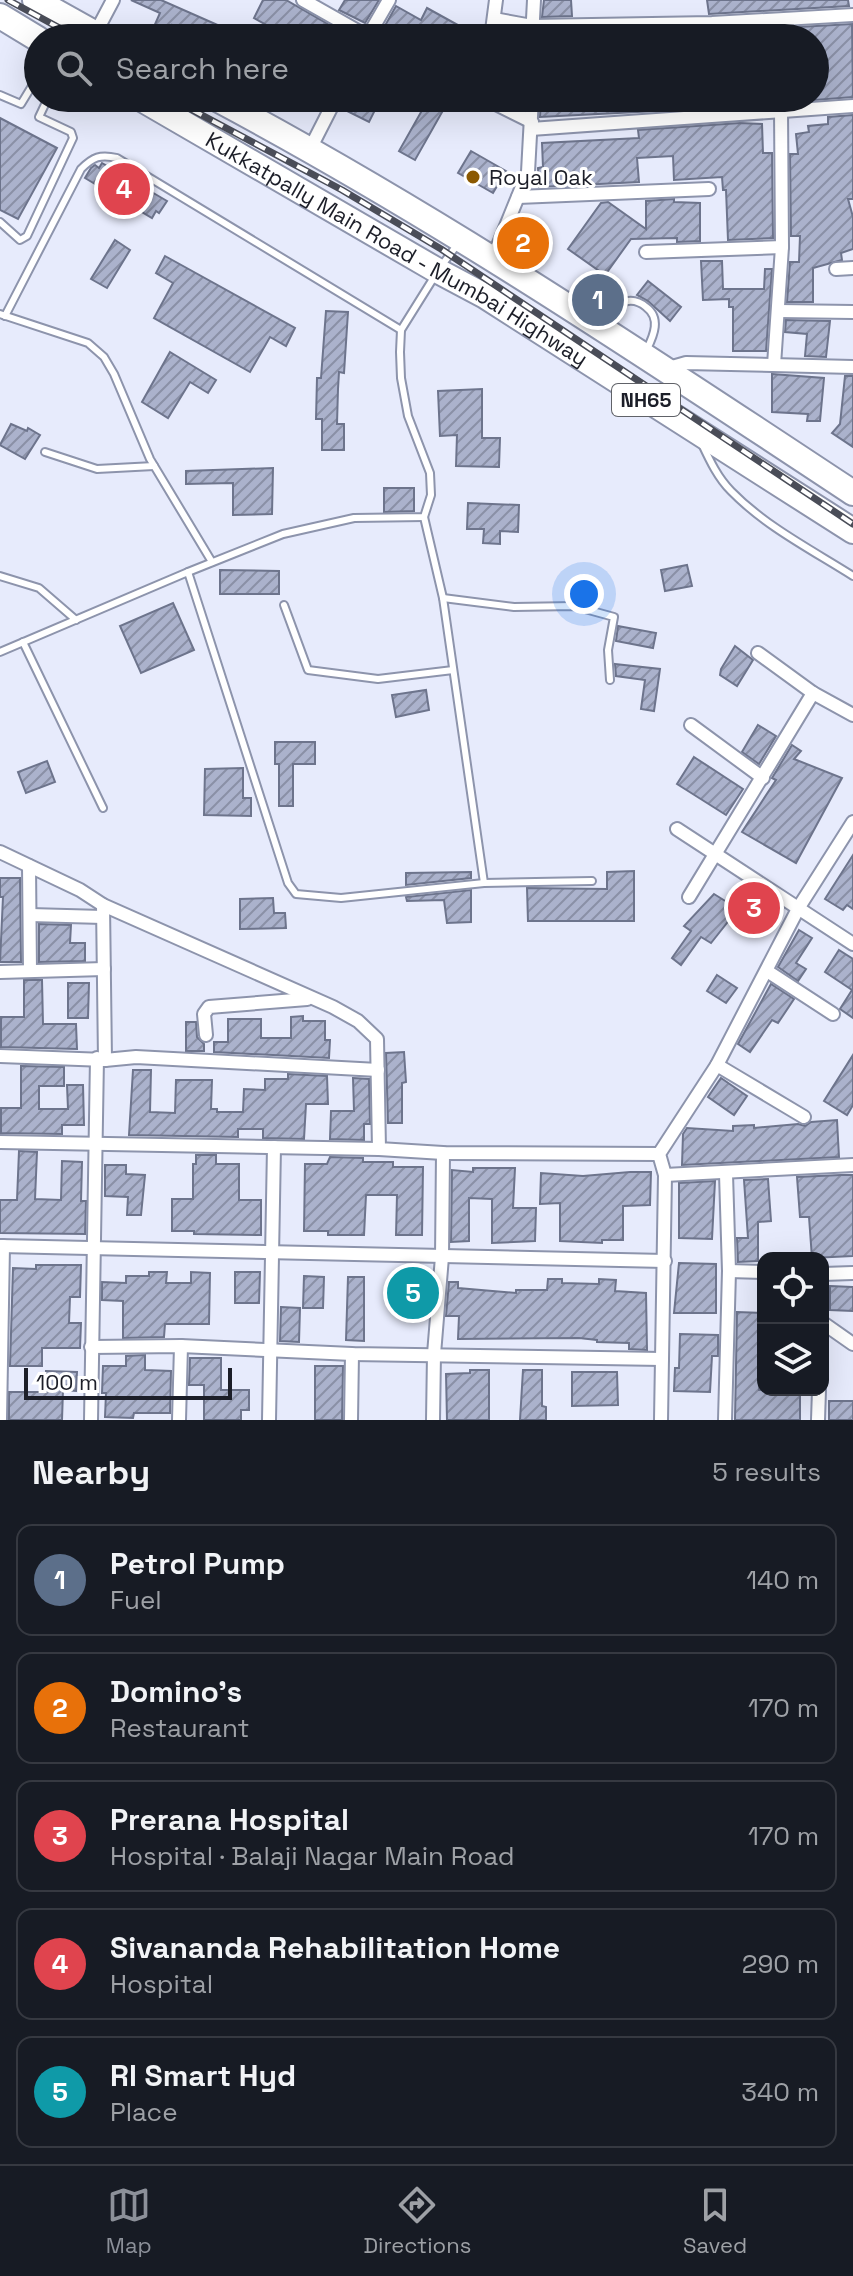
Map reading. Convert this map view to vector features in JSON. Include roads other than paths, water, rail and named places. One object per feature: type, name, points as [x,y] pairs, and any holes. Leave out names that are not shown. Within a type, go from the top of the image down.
[{"type":"highway","points":[[35,0],[78,24]]},
{"type":"highway","points":[[0,16],[24,31]]},
{"type":"highway","name":"Kukkatpally Main Road - Mumbai Highway","points":[[164,112],[485,296],[853,531]]},
{"type":"highway","name":"Kukkatpally Main Road - Mumbai Highway","points":[[241,112],[490,255],[853,493]]},
{"type":"highway","points":[[463,285],[490,255]]},
{"type":"street","points":[[104,24],[113,0]]},
{"type":"street","points":[[303,0],[344,24]]},
{"type":"street","points":[[376,24],[389,0]]},
{"type":"street","points":[[493,24],[496,0]]},
{"type":"street","points":[[532,24],[534,0]]},
{"type":"street","points":[[692,24],[853,15]]},
{"type":"street","points":[[494,19],[509,24]]},
{"type":"street","points":[[829,107],[853,106]]},
{"type":"street","points":[[310,149],[329,112]]},
{"type":"street","points":[[508,112],[532,126],[750,112]]},
{"type":"street","points":[[490,255],[528,172],[532,112]]},
{"type":"street","points":[[774,365],[782,247],[781,112]]},
{"type":"street","points":[[518,197],[709,189]]},
{"type":"street","points":[[646,252],[782,247]]},
{"type":"street","points":[[836,269],[853,268]]},
{"type":"street","points":[[779,311],[853,312]]},
{"type":"street","points":[[665,369],[686,363],[853,367]]},
{"type":"street","points":[[758,653],[813,693],[853,715]]},
{"type":"street","points":[[689,897],[813,693]]},
{"type":"street","points":[[691,725],[763,778]]},
{"type":"street","points":[[661,1420],[665,1175],[659,1154],[717,1065],[799,907],[853,822]]},
{"type":"street","points":[[677,829],[853,944]]},
{"type":"street","points":[[0,852],[80,890],[103,911],[358,1021],[377,1039],[379,1149]]},
{"type":"street","points":[[29,866],[30,971]]},
{"type":"street","points":[[30,915],[103,911]]},
{"type":"street","points":[[91,1420],[103,911]]},
{"type":"street","points":[[0,972],[104,969]]},
{"type":"street","points":[[767,971],[833,1014]]},
{"type":"street","points":[[206,1035],[204,1014],[209,1007],[312,999]]},
{"type":"street","points":[[0,1056],[136,1057],[378,1070]]},
{"type":"street","points":[[717,1065],[804,1117]]},
{"type":"street","points":[[0,1142],[379,1149],[443,1153],[659,1154]]},
{"type":"street","points":[[269,1420],[274,1147]]},
{"type":"street","points":[[433,1420],[434,1354],[442,1257],[443,1153]]},
{"type":"street","points":[[665,1175],[853,1165]]},
{"type":"street","points":[[725,1420],[729,1271],[726,1174]]},
{"type":"street","points":[[0,1419],[2,1246],[665,1261]]},
{"type":"street","points":[[729,1271],[757,1272]]},
{"type":"street","points":[[829,1274],[853,1273]]},
{"type":"street","points":[[824,1324],[853,1344]]},
{"type":"street","points":[[91,1347],[181,1346],[352,1354],[662,1359]]},
{"type":"street","points":[[179,1420],[181,1346]]},
{"type":"street","points":[[351,1420],[352,1354]]},
{"type":"street","points":[[818,1420],[819,1396]]},
{"type":"lane","points":[[0,95],[21,104],[24,99]]},
{"type":"lane","points":[[0,222],[20,240],[27,236],[73,138],[71,132],[39,117],[41,112]]},
{"type":"lane","points":[[212,562],[154,466],[104,357],[88,343],[2,315],[81,169],[92,159],[104,155],[117,158],[401,330]]},
{"type":"lane","points":[[462,239],[401,330],[401,378],[408,416],[430,473],[431,495],[424,517],[443,598],[484,883]]},
{"type":"lane","points":[[593,322],[617,304],[636,301],[646,307],[654,315],[655,324],[643,355]]},
{"type":"lane","points":[[695,431],[730,490],[756,512],[853,576]]},
{"type":"lane","points":[[45,452],[97,469],[154,466]]},
{"type":"lane","points":[[0,652],[283,534],[354,518],[424,517]]},
{"type":"lane","points":[[188,572],[288,883],[296,894],[341,898],[484,883],[592,881]]},
{"type":"lane","points":[[0,576],[39,588],[76,620]]},
{"type":"lane","points":[[443,598],[514,607],[574,606],[614,617],[608,650],[610,680]]},
{"type":"lane","points":[[284,605],[308,670],[378,679],[453,670]]},
{"type":"lane","points":[[23,642],[103,808]]},
{"type":"railway","points":[[8,0],[52,24]]},
{"type":"railway","points":[[196,112],[342,190],[441,249],[853,524]]},
{"type":"place","name":"Royal Oak","points":[[473,177]]},
{"type":"place","name":"Sivananda Rehabilitation Home","points":[[124,189]]},
{"type":"place","name":"Domino's","points":[[523,243]]},
{"type":"place","name":"Petrol Pump","points":[[598,300]]},
{"type":"place","name":"Prerana Hospital","points":[[754,908]]},
{"type":"place","name":"RI Smart Hyd","points":[[413,1293]]}]
